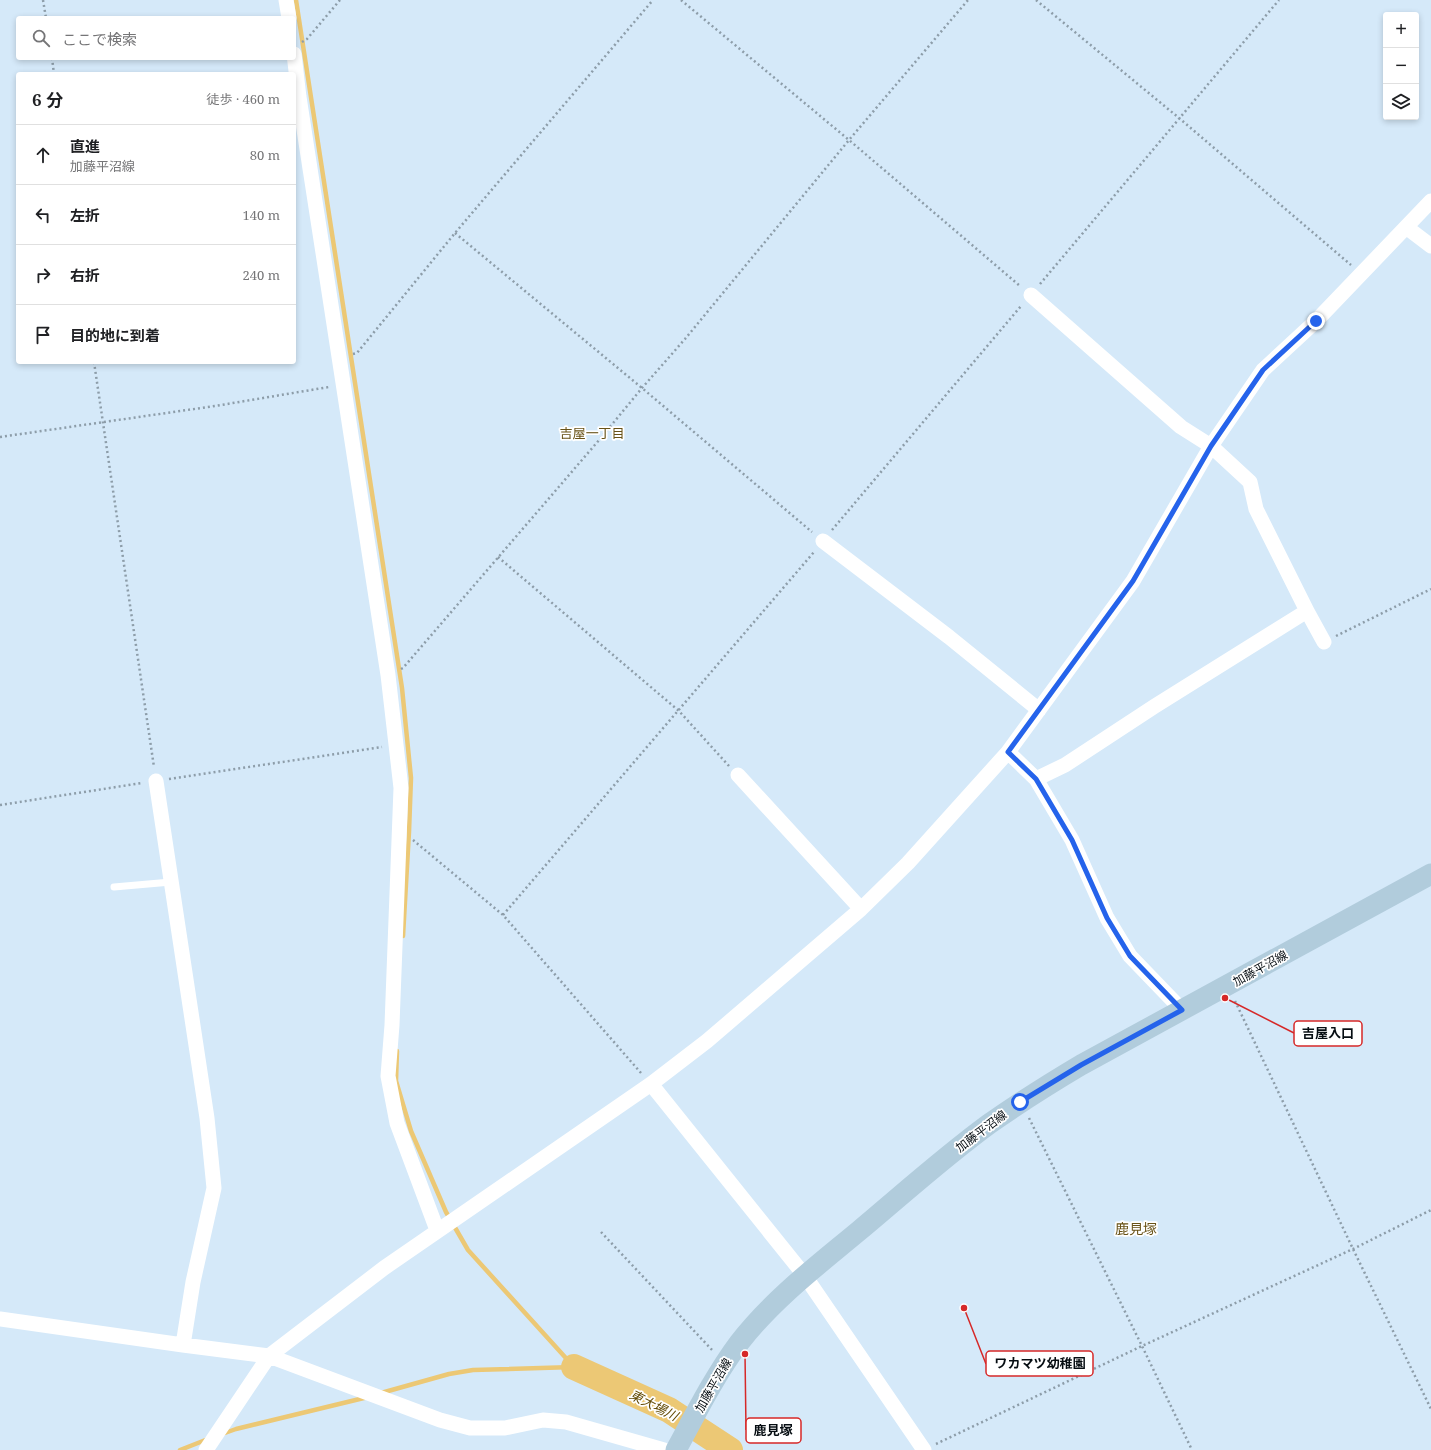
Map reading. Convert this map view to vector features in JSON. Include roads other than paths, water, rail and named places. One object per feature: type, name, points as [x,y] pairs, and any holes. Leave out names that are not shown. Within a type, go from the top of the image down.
[{"type":"main road","name":"加藤平沼線","points":[[676,1450],[725,1364],[739,1343],[768,1310],[804,1276],[988,1125],[1020,1102],[1074,1069],[1431,874]]},
{"type":"street","points":[[286,0],[289,16]]},
{"type":"street","points":[[297,49],[299,97],[388,675],[401,788],[388,1076],[397,1123],[437,1230]]},
{"type":"street","points":[[206,1450],[269,1356],[384,1268],[437,1230],[651,1084],[708,1041],[861,909],[908,863],[1008,752],[1133,581],[1211,446],[1263,370],[1316,321],[1360,273],[1431,201]]},
{"type":"street","points":[[1406,227],[1431,246]]},
{"type":"street","points":[[1031,295],[1180,427],[1211,446],[1250,482],[1256,508],[1324,642]]},
{"type":"street","points":[[823,542],[949,637],[1039,710]]},
{"type":"street","points":[[1036,779],[1065,765],[1155,706],[1307,611]]},
{"type":"street","points":[[1008,752],[1036,779],[1072,840],[1107,918],[1130,956],[1182,1010]]},
{"type":"street","points":[[738,775],[861,909]]},
{"type":"street","points":[[156,781],[207,1118],[214,1188],[193,1282],[183,1345]]},
{"type":"street","points":[[651,1084],[804,1276],[924,1450]]},
{"type":"street","points":[[0,1319],[269,1356],[440,1420],[470,1428],[505,1428],[543,1420],[566,1422],[664,1450]]},
{"type":"lane","points":[[114,887],[171,882]]},
{"type":"waterway","points":[[296,0],[402,688],[411,778],[403,936]]},
{"type":"waterway","points":[[397,1051],[396,1081],[411,1131],[446,1212],[468,1250],[574,1367]]},
{"type":"waterway","points":[[381,1393],[449,1374],[473,1370],[574,1367]]},
{"type":"waterway","name":"東大場川","points":[[574,1367],[669,1410],[730,1450]]},
{"type":"waterway","points":[[222,1434],[236,1429],[368,1397]]},
{"type":"waterway","points":[[180,1450],[208,1439]]},
{"type":"place","name":"吉屋入口","points":[[1225,998]]},
{"type":"place","name":"ワカマツ幼稚園","points":[[964,1308]]},
{"type":"place","name":"鹿見塚","points":[[745,1354]]},
{"type":"district","name":"吉屋一丁目","points":[[592,433]]},
{"type":"district","name":"鹿見塚","points":[[1136,1228]]}]
